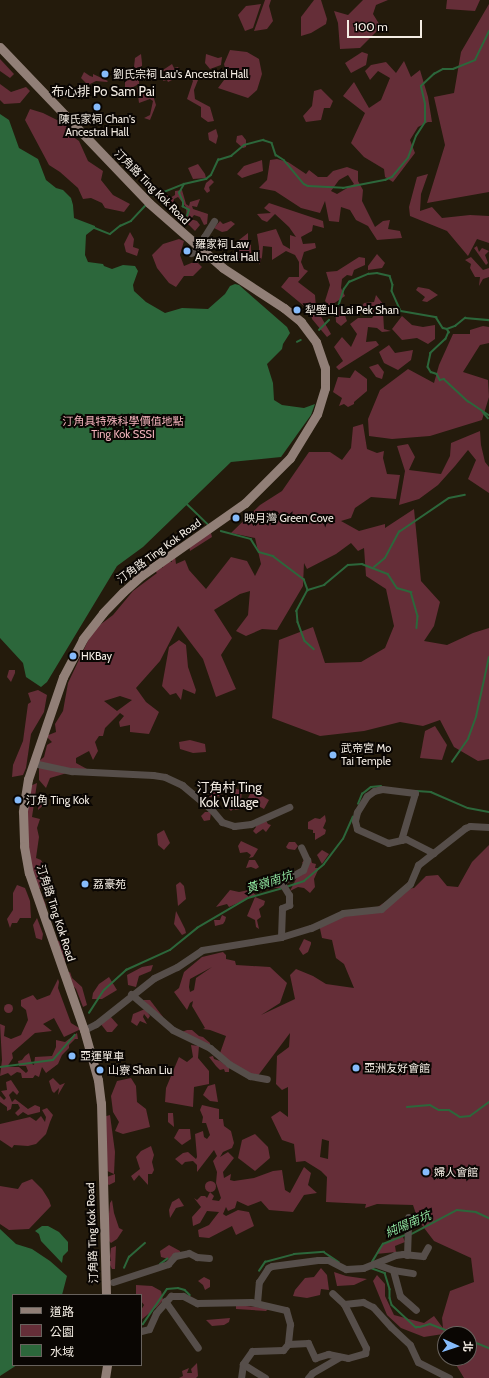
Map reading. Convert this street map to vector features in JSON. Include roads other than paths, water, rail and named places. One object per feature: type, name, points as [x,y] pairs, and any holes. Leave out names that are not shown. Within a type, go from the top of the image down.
[{"type":"main road","name":"汀角路 Ting Kok Road","points":[[0,47],[149,203],[200,249],[244,283],[288,311],[310,332],[318,346],[324,362],[326,381],[323,398],[317,414],[302,441],[290,458],[259,491],[231,514],[142,576],[102,613],[83,639],[63,677],[33,763],[25,791],[23,812],[24,846],[29,873],[84,1030],[95,1066],[101,1103],[106,1294]]},
{"type":"main road","points":[[105,1378],[108,1366]]},
{"type":"main road","points":[[108,1366],[110,1378]]},
{"type":"street","points":[[192,254],[200,249],[204,237],[214,221]]},
{"type":"street","points":[[33,763],[72,771],[145,774],[165,777],[182,785],[211,809],[222,822],[234,826],[251,824],[289,807]]},
{"type":"street","points":[[401,840],[415,793],[382,789],[374,791],[362,802],[357,812],[355,821],[357,829],[388,843],[406,839],[434,853]]},
{"type":"street","points":[[84,1030],[96,1024],[154,978],[177,967],[202,950],[281,937],[311,928],[343,913],[381,908],[410,884],[418,865],[470,826],[489,828]]},
{"type":"street","points":[[281,937],[282,908],[289,905],[289,895],[283,885],[283,881],[303,870],[307,860],[301,847]]},
{"type":"street","points":[[132,994],[173,1030],[210,1048],[229,1064],[250,1076],[268,1079]]},
{"type":"street","points":[[407,1255],[408,1217]]},
{"type":"street","points":[[257,1303],[259,1282],[268,1268],[272,1266],[328,1260],[346,1269],[363,1268],[395,1255],[423,1256],[428,1247]]},
{"type":"street","points":[[113,1282],[168,1264],[175,1256],[189,1253],[209,1258]]},
{"type":"street","points":[[376,1264],[393,1270],[413,1273]]},
{"type":"street","points":[[393,1270],[400,1296],[416,1310]]},
{"type":"street","points":[[288,1344],[308,1343],[315,1358],[328,1354],[348,1358],[362,1354],[366,1348],[344,1304],[332,1293]]},
{"type":"street","points":[[142,1331],[149,1328],[156,1312],[170,1296],[175,1295],[183,1296],[197,1303],[257,1303],[286,1310],[290,1324],[288,1344],[283,1350],[252,1351],[243,1364],[240,1378]]},
{"type":"street","points":[[165,1301],[198,1348]]},
{"type":"street","points":[[344,1304],[362,1302],[374,1307],[391,1327],[410,1344],[418,1362],[449,1378]]},
{"type":"street","points":[[308,1378],[312,1373],[340,1357]]},
{"type":"street","points":[[243,1364],[265,1378]]},
{"type":"water","name":"汀角具特殊科學價值地點 Ting Kok SSSI","points":[[0,114],[9,120],[19,148],[38,159],[46,180],[56,188],[63,190],[71,198],[74,218],[95,226],[95,228],[86,235],[85,255],[88,262],[103,264],[104,266],[112,269],[123,265],[135,266],[138,271],[133,285],[134,291],[146,302],[165,313],[182,308],[208,309],[225,294],[230,286],[235,284],[239,285],[287,327],[290,333],[283,344],[282,349],[267,364],[273,383],[274,400],[282,405],[304,408],[315,404],[311,415],[281,457],[231,462],[143,547],[117,566],[47,682],[41,687],[26,677],[23,663],[0,638]]},
{"type":"water","points":[[42,1226],[48,1226],[59,1232],[68,1242],[68,1251],[63,1256],[62,1263],[41,1241],[39,1234],[35,1231]]},
{"type":"water","points":[[0,1229],[16,1244],[32,1249],[50,1261],[67,1276],[62,1294],[12,1294],[12,1366],[15,1366],[0,1376]]},
{"type":"waterway","points":[[187,216],[189,210],[183,207],[183,202],[179,193],[184,184],[206,179],[211,175],[218,160],[231,156],[244,145],[263,140],[272,143],[276,155],[284,160],[304,184],[308,186],[343,188],[385,180],[392,177],[408,158],[416,136],[425,122],[425,104],[421,86],[434,74],[443,69],[453,69],[475,60],[489,31]]},
{"type":"waterway","points":[[154,196],[184,184]]},
{"type":"waterway","points":[[95,228],[110,234],[120,226],[131,221],[146,205]]},
{"type":"waterway","points":[[334,314],[336,313],[344,289],[349,282],[368,274],[377,273],[390,276],[393,285],[392,291],[401,311],[436,317],[443,328],[447,329],[449,332],[446,339],[431,353],[428,367],[431,372],[437,374],[440,380],[444,379],[468,401],[489,415]]},
{"type":"waterway","points":[[447,329],[455,326],[465,318],[489,320]]},
{"type":"waterway","points":[[319,330],[329,320]]},
{"type":"waterway","points":[[297,342],[301,340]]},
{"type":"waterway","points":[[483,412],[488,418]]},
{"type":"waterway","points":[[374,567],[385,558],[399,532],[449,498],[465,495]]},
{"type":"waterway","points":[[186,503],[208,524]]},
{"type":"waterway","points":[[221,531],[251,539],[259,552],[273,556],[304,579],[308,590],[324,585],[348,565],[362,564],[388,574],[397,588],[411,592],[418,616],[417,628]]},
{"type":"waterway","points":[[308,590],[297,611],[298,622],[305,641],[314,649]]},
{"type":"waterway","points":[[452,762],[468,739],[476,717],[489,657]]},
{"type":"waterway","name":"黃嶺南坑","points":[[358,804],[362,794],[371,787],[381,786]]},
{"type":"waterway","name":"黃嶺南坑","points":[[417,791],[431,792],[468,808],[489,812]]},
{"type":"waterway","name":"黃嶺南坑","points":[[286,887],[304,881],[324,864],[343,839],[353,817]]},
{"type":"waterway","name":"黃嶺南坑","points":[[89,1013],[104,990],[126,970],[170,950],[197,928],[248,898],[283,888]]},
{"type":"waterway","points":[[0,1067],[53,1060],[75,1035]]},
{"type":"waterway","points":[[407,1107],[430,1105],[439,1110],[449,1110],[460,1117],[470,1116],[489,1102]]},
{"type":"waterway","name":"純陽南坑","points":[[410,1235],[457,1210],[476,1212],[489,1218]]},
{"type":"waterway","name":"純陽南坑","points":[[372,1262],[383,1244],[405,1235]]},
{"type":"waterway","points":[[124,1268],[129,1257],[145,1243]]},
{"type":"waterway","name":"純陽南坑","points":[[259,1271],[265,1262],[294,1254],[324,1252],[339,1262]]},
{"type":"waterway","points":[[160,1264],[167,1259]]},
{"type":"waterway","points":[[371,1268],[385,1273],[390,1289],[392,1305],[416,1327],[430,1324],[437,1327]]},
{"type":"waterway","points":[[142,1324],[167,1289],[178,1288],[185,1290],[190,1295]]},
{"type":"waterway","points":[[477,1343],[489,1348]]},
{"type":"place","name":"劉氏宗祠 Lau's Ancestral Hall","points":[[105,74]]},
{"type":"place","name":"陳氏家祠 Chan's Ancestral Hall","points":[[97,107]]},
{"type":"place","name":"羅家祠 Law Ancestral Hall","points":[[187,251]]},
{"type":"place","name":"犁壁山 Lai Pek Shan","points":[[297,310]]},
{"type":"place","name":"映月灣 Green Cove","points":[[236,518]]},
{"type":"place","name":"HKBay","points":[[73,656]]},
{"type":"place","name":"武帝宮 Mo Tai Temple","points":[[333,755]]},
{"type":"place","name":"汀角 Ting Kok","points":[[18,800]]},
{"type":"place","name":"荔豪苑","points":[[85,884]]},
{"type":"place","name":"亞運單車","points":[[72,1056]]},
{"type":"place","name":"亞洲友好會館","points":[[356,1068]]},
{"type":"place","name":"山寮 Shan Liu","points":[[100,1070]]},
{"type":"place","name":"婦人會館","points":[[426,1172]]},
{"type":"district","name":"布心排 Po Sam Pai","points":[[103,91]]},
{"type":"district","name":"汀角村 Ting Kok Village","points":[[229,796]]}]
